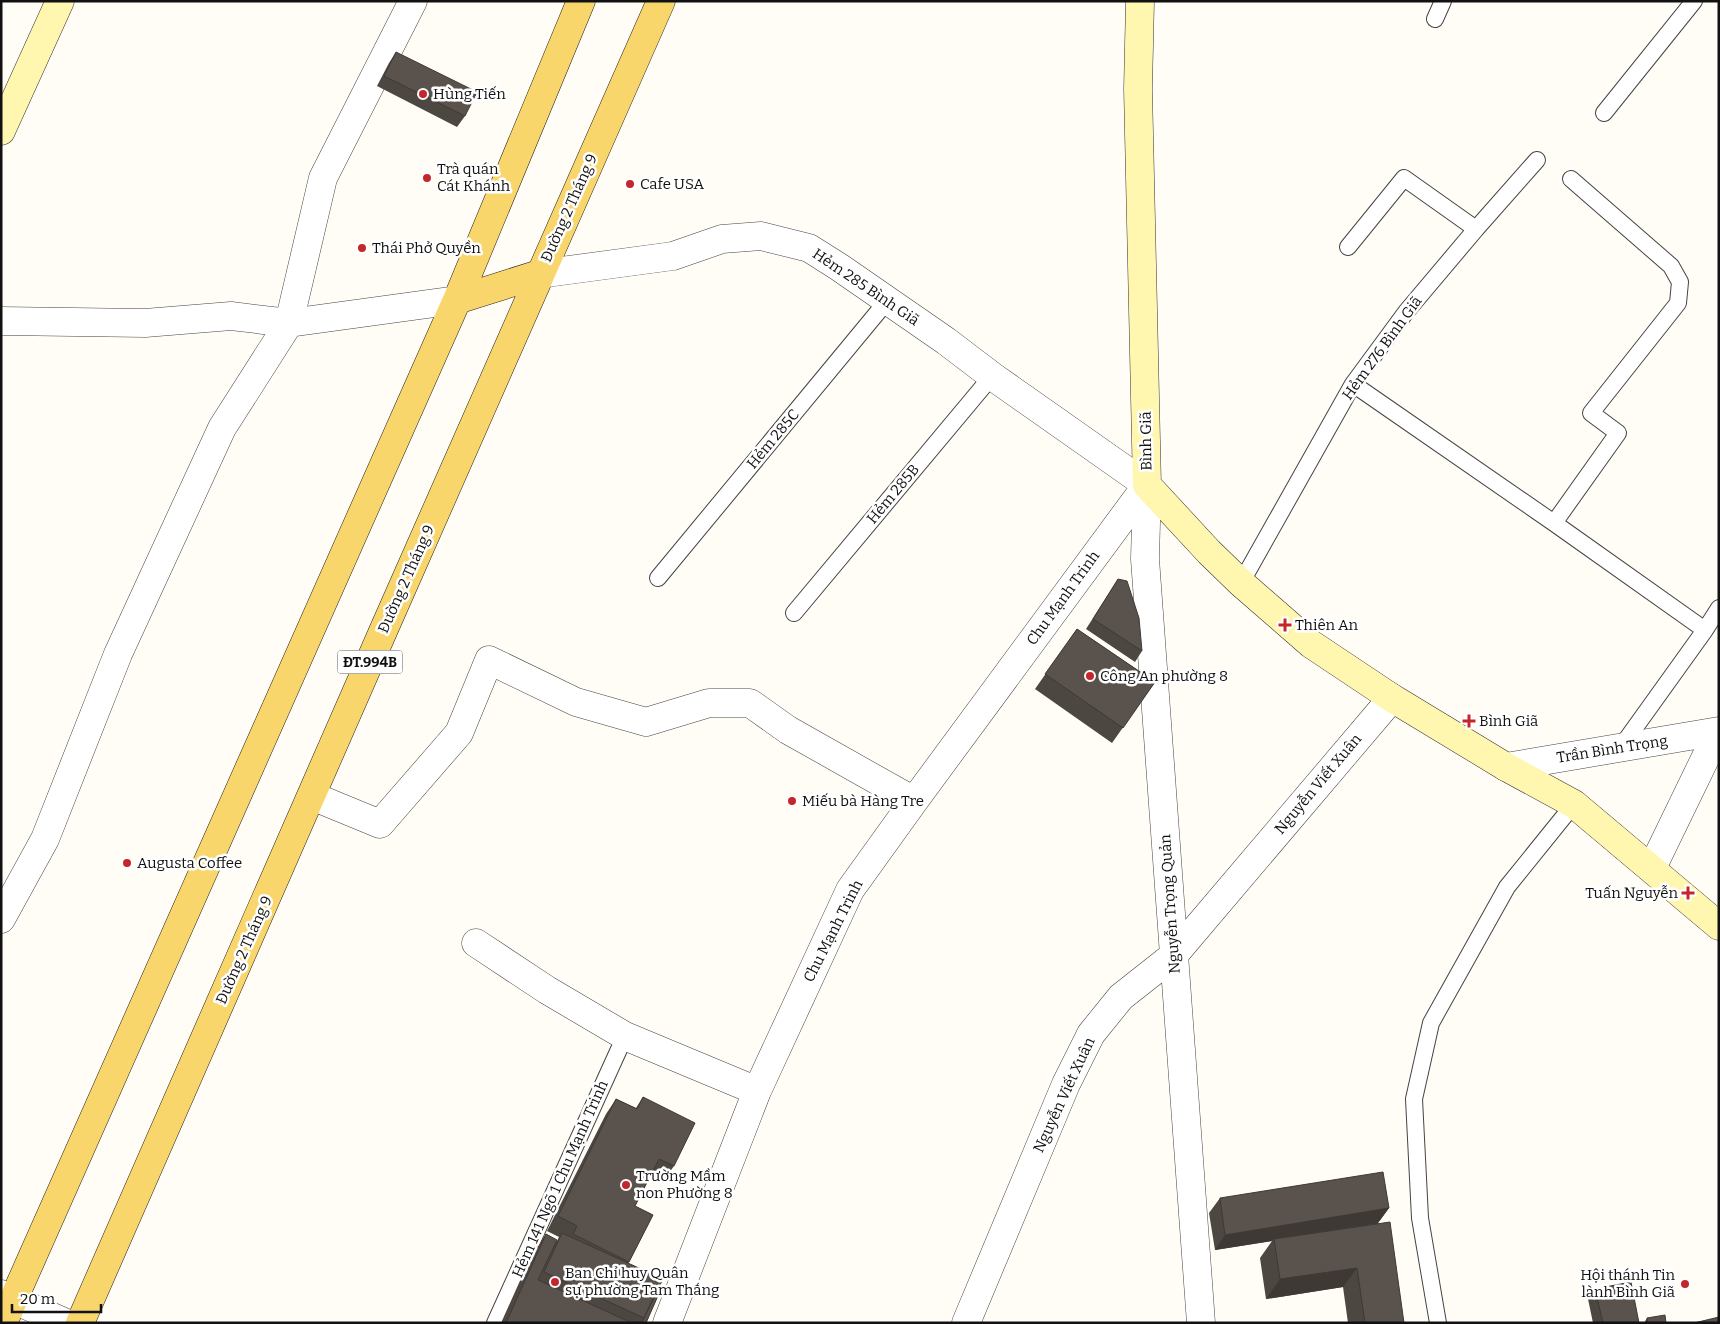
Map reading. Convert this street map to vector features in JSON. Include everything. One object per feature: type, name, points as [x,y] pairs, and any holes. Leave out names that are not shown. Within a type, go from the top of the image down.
[{"type":"main road","points":[[6,1306],[458,300],[581,1]]},
{"type":"main road","name":"Đường 2 Tháng 9","points":[[80,1323],[539,274],[661,1]]},
{"type":"main road","points":[[458,300],[539,274]]},
{"type":"street","points":[[1,131],[60,1]]},
{"type":"street","points":[[1,919],[45,839],[118,654],[222,428],[289,323],[324,178],[413,1]]},
{"type":"street","name":"Bình Giã","points":[[1140,1],[1138,98],[1147,485],[1209,552],[1241,583],[1311,644],[1392,698],[1506,767],[1574,804],[1719,926]]},
{"type":"street","name":"Hẻm 285 Bình Giã","points":[[539,274],[673,256],[722,239],[761,236],[809,248],[946,341],[992,376],[1147,485]]},
{"type":"street","points":[[1,321],[144,323],[231,316],[289,323],[458,300]]},
{"type":"street","name":"Chu Mạnh Trinh","points":[[668,1323],[757,1091],[850,890],[1147,485]]},
{"type":"street","name":"Nguyễn Trọng Quản","points":[[1147,485],[1145,559],[1201,1323]]},
{"type":"street","points":[[312,796],[380,824],[459,733],[489,660],[576,702],[646,722],[709,703],[750,703],[788,730],[914,801]]},
{"type":"street","name":"Nguyễn Viết Xuân","points":[[966,1323],[1066,1084],[1091,1034],[1121,997],[1174,956],[1392,698]]},
{"type":"street","name":"Trần Bình Trọng","points":[[1506,767],[1719,732]]},
{"type":"street","name":"Trần Bình Trọng","points":[[1652,868],[1719,732]]},
{"type":"street","points":[[476,943],[547,990],[625,1036],[757,1091]]},
{"type":"street","points":[[6,1306],[66,1323]]},
{"type":"lane","points":[[1435,18],[1443,1]]},
{"type":"lane","points":[[1604,113],[1694,1]]},
{"type":"lane","name":"Hẻm 276 Bình Giã","points":[[1241,583],[1352,384],[1406,312],[1537,160]]},
{"type":"lane","points":[[1348,246],[1404,178],[1476,229]]},
{"type":"lane","points":[[1554,523],[1618,433],[1591,413],[1678,303],[1680,282],[1671,266],[1571,179]]},
{"type":"lane","name":"Hẻm 285C","points":[[658,578],[888,301]]},
{"type":"lane","name":"Hẻm 285B","points":[[794,613],[992,376]]},
{"type":"lane","points":[[1352,384],[1705,630]]},
{"type":"lane","points":[[1621,748],[1719,608]]},
{"type":"lane","points":[[1438,1323],[1420,1218],[1414,1099],[1431,1024],[1506,887],[1574,804]]},
{"type":"lane","name":"Hẻm 141 Ngõ 1 Chu Mạnh Trinh","points":[[495,1323],[625,1036]]},
{"type":"building","points":[[396,52],[477,92],[465,116],[384,76]]},
{"type":"building","points":[[1118,579],[1127,581],[1139,618],[1142,651],[1093,619]]},
{"type":"building","points":[[1077,629],[1155,682],[1123,728],[1045,674]]},
{"type":"building","points":[[643,1097],[695,1123],[674,1166],[659,1159],[635,1206],[653,1215],[629,1262],[573,1234],[577,1226],[558,1216],[616,1099],[637,1109]]},
{"type":"building","points":[[1383,1172],[1389,1208],[1225,1235],[1220,1198]]},
{"type":"building","points":[[1390,1222],[1404,1323],[1365,1323],[1357,1268],[1280,1279],[1274,1239]]},
{"type":"building","points":[[562,1233],[663,1279],[644,1318],[544,1272]]},
{"type":"building","points":[[546,1234],[557,1240],[538,1280],[632,1323],[506,1323]]},
{"type":"building","points":[[1631,1282],[1639,1323],[1603,1323],[1595,1289]]},
{"type":"building","points":[[658,1288],[661,1289],[646,1323],[641,1323],[644,1318]]},
{"type":"building","points":[[1665,1315],[1666,1323],[1648,1323],[1647,1318]]},
{"type":"building","points":[[1719,1317],[1719,1323],[1694,1323]]},
{"type":"place","name":"Hùng Tiến","points":[[423,94]]},
{"type":"place","name":"Trà quán Cát Khánh","points":[[427,178]]},
{"type":"place","name":"Cafe USA","points":[[630,184]]},
{"type":"place","name":"Thái Phở Quyền","points":[[362,248]]},
{"type":"place","name":"Thiên An","points":[[1285,625]]},
{"type":"place","name":"Công An phường 8","points":[[1090,676]]},
{"type":"place","name":"Bình Giã","points":[[1469,721]]},
{"type":"place","name":"Miếu bà Hàng Tre","points":[[792,801]]},
{"type":"place","name":"Augusta Coffee","points":[[127,863]]},
{"type":"place","name":"Tuấn Nguyễn","points":[[1688,893]]},
{"type":"place","name":"Trường Mầm non Phường 8","points":[[626,1185]]},
{"type":"place","name":"Ban Chỉ huy Quân sự phường Tam Thắng","points":[[555,1282]]},
{"type":"place","name":"Hội thánh Tin lành Bình Giã","points":[[1685,1284]]}]
